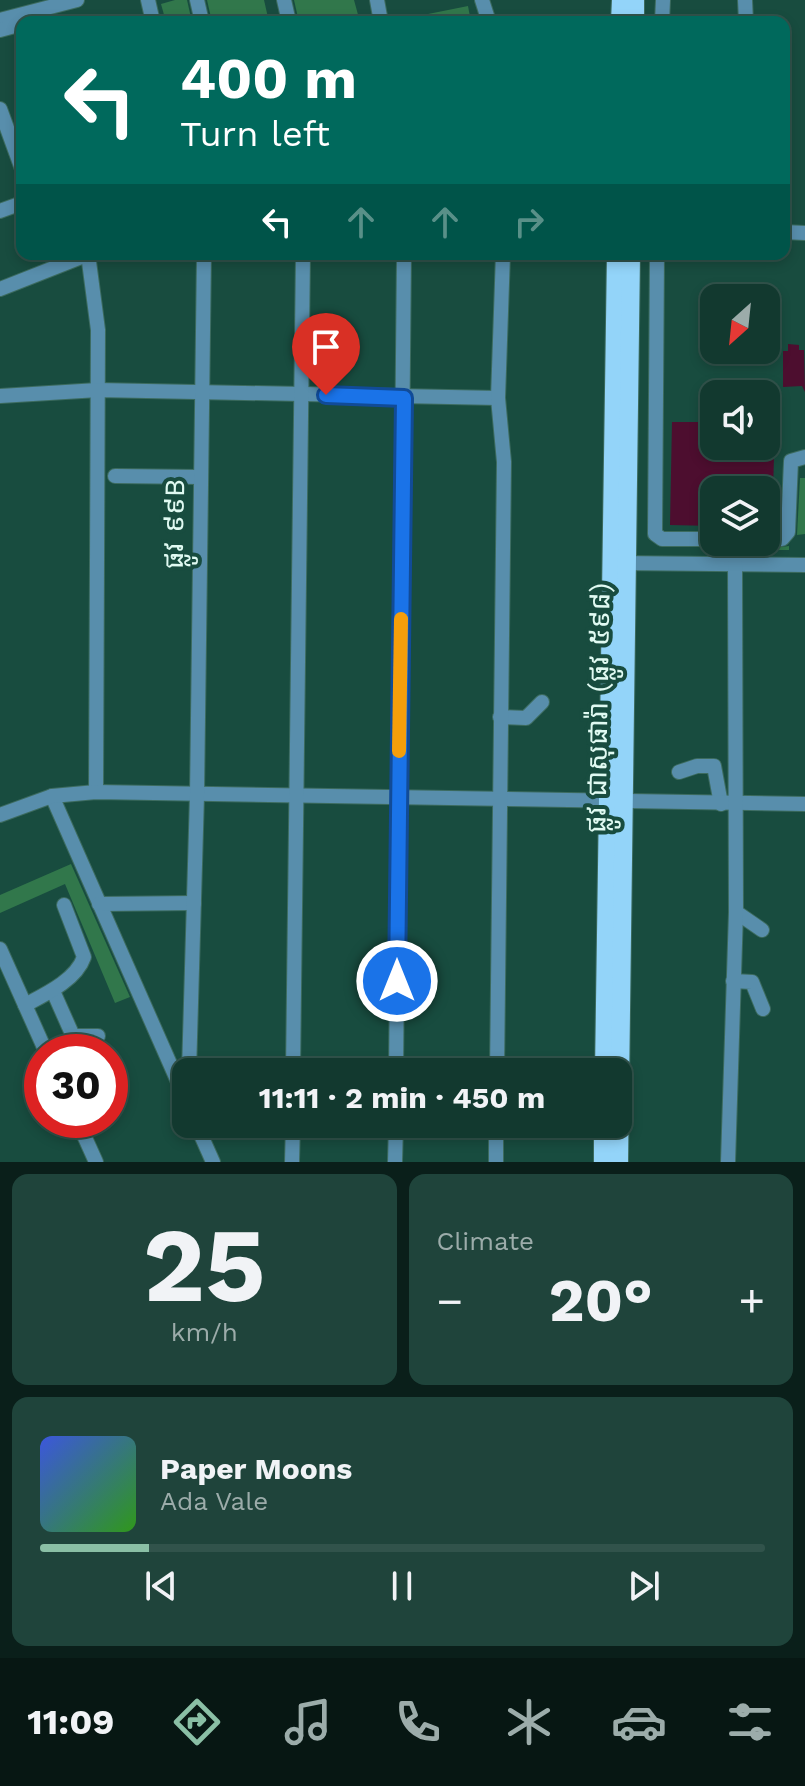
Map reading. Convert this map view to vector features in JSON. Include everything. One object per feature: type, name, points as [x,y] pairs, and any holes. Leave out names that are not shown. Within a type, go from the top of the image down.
[{"type":"main road","name":"ផ្លូវ ជាសុផារ៉ា (ផ្លូវ ៥៩៨)","points":[[616,260],[620,563]]},
{"type":"main road","name":"ផ្លូវ ជាសុផារ៉ា (ផ្លូវ ៥៩៨)","points":[[619,1162],[616,803],[620,563],[631,260]]},
{"type":"main road","name":"ផ្លូវ ជាសុផារ៉ា (ផ្លូវ ៥៩៨)","points":[[605,1058],[616,803]]},
{"type":"main road","points":[[603,1138],[603,1162]]},
{"type":"street","points":[[0,20],[77,0]]},
{"type":"street","points":[[0,109],[10,132]]},
{"type":"street","points":[[0,289],[56,260]]},
{"type":"street","points":[[89,260],[98,330],[96,792]]},
{"type":"street","name":"ផ្លូវ ៩៩B","points":[[189,1058],[197,795],[204,260]]},
{"type":"street","points":[[293,1058],[303,260]]},
{"type":"street","points":[[396,1058],[404,260]]},
{"type":"street","points":[[497,1058],[504,462],[498,398],[503,260]]},
{"type":"street","points":[[657,260],[655,534],[662,539],[700,539]]},
{"type":"street","points":[[0,396],[98,390],[498,398]]},
{"type":"street","points":[[780,539],[788,532],[791,461],[805,457]]},
{"type":"street","points":[[115,476],[200,477]]},
{"type":"street","points":[[620,563],[805,565]]},
{"type":"street","points":[[728,1162],[736,912],[727,804],[735,564]]},
{"type":"street","points":[[500,717],[526,718],[542,702]]},
{"type":"street","points":[[679,772],[697,766],[714,766],[727,804]]},
{"type":"street","points":[[0,815],[52,796],[96,792],[805,804]]},
{"type":"street","points":[[52,796],[172,1063]]},
{"type":"street","points":[[99,904],[194,903]]},
{"type":"street","points":[[25,1005],[53,991],[81,966],[84,957],[64,905]]},
{"type":"street","points":[[736,912],[762,930]]},
{"type":"street","points":[[0,949],[38,1034]]},
{"type":"street","points":[[733,981],[752,982],[763,1009]]},
{"type":"street","points":[[53,991],[72,1034]]},
{"type":"street","points":[[85,1138],[96,1162]]},
{"type":"street","points":[[202,1138],[213,1162]]},
{"type":"street","points":[[292,1162],[293,1138]]},
{"type":"street","points":[[395,1162],[396,1138]]},
{"type":"street","points":[[496,1138],[496,1162]]},
{"type":"shaded area","points":[[788,344],[799,345],[799,350],[804,350],[805,392],[802,386],[783,387],[783,351],[788,351]]},
{"type":"shaded area","points":[[672,422],[700,422],[700,460],[774,460],[773,476],[700,476],[700,526],[670,525]]},
{"type":"building","points":[[187,0],[191,16],[164,16],[161,4]]},
{"type":"building","points":[[207,0],[264,0],[268,16],[211,16]]},
{"type":"building","points":[[294,0],[354,0],[358,16],[298,16]]},
{"type":"building","points":[[468,6],[470,16],[428,16]]},
{"type":"building","points":[[800,478],[805,478],[805,534],[797,535]]},
{"type":"building","points":[[71,864],[130,997],[115,1003],[65,884],[0,913],[0,895]]},
{"type":"slow traffic","points":[[399,751],[401,619]]},
{"type":"route","points":[[326,395],[404,398],[397,981]]}]
